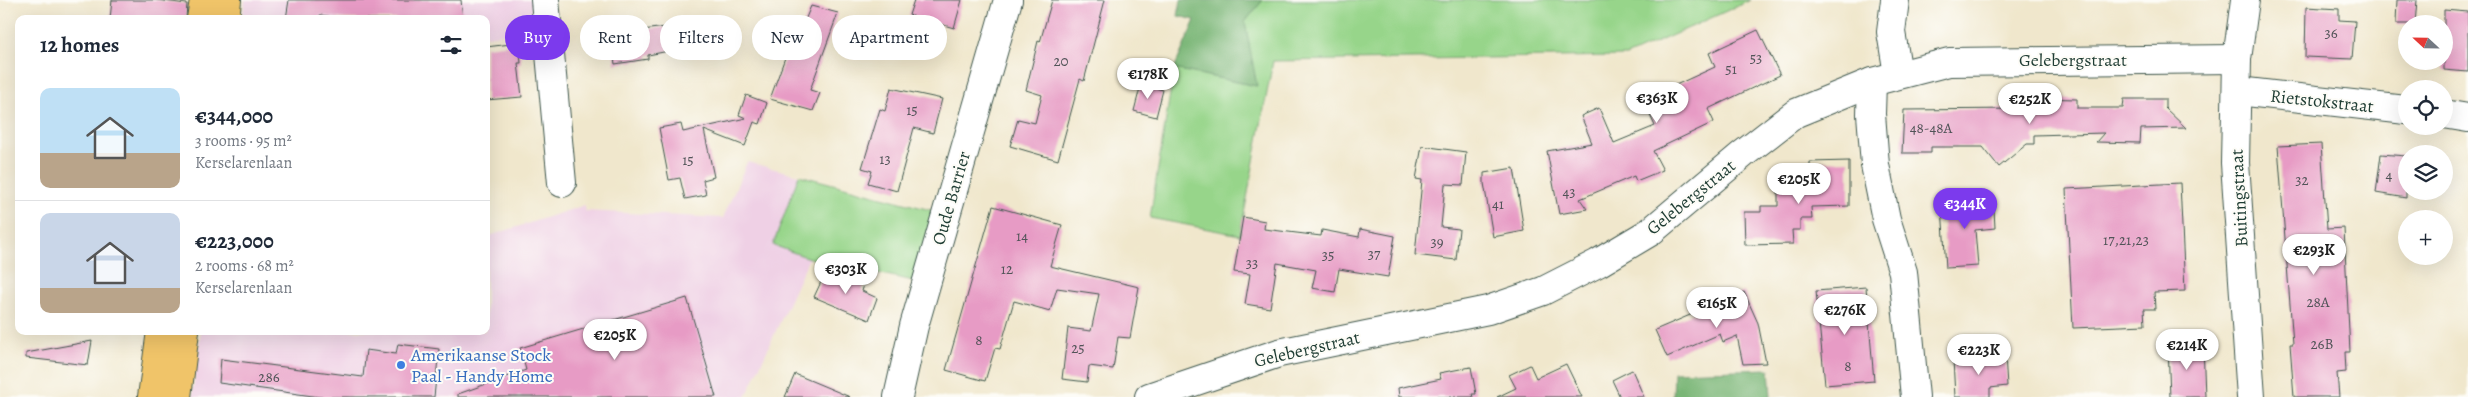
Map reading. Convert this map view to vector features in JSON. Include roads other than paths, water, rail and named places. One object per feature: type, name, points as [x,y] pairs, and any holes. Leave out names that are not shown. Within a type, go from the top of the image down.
[{"type":"main road","points":[[202,15],[204,0]]},
{"type":"main road","points":[[225,15],[227,0]]},
{"type":"main road","points":[[152,397],[160,335]]},
{"type":"main road","points":[[177,397],[185,335]]},
{"type":"street","points":[[545,0],[562,183]]},
{"type":"street","name":"Oude Barrier","points":[[898,397],[914,326],[1008,0]]},
{"type":"street","points":[[1895,0],[1891,32],[1898,74]]},
{"type":"street","name":"Buitingstraat","points":[[2245,0],[2237,59],[2238,92],[2235,163],[2251,397]]},
{"type":"street","name":"Gelebergstraat","points":[[1149,397],[1279,353],[1488,310],[1543,291],[1598,263],[1650,232],[1743,154],[1796,113],[1872,82],[1949,62],[2237,59]]},
{"type":"street","points":[[1872,82],[1871,114],[1875,165],[1886,219],[1903,272],[1915,397]]},
{"type":"street","name":"Rietstokstraat","points":[[2238,92],[2398,109]]},
{"type":"street","points":[[2453,116],[2468,118]]},
{"type":"place","name":"Amerikaanse Stock Paal - Handy Home","points":[[401,365]]}]
